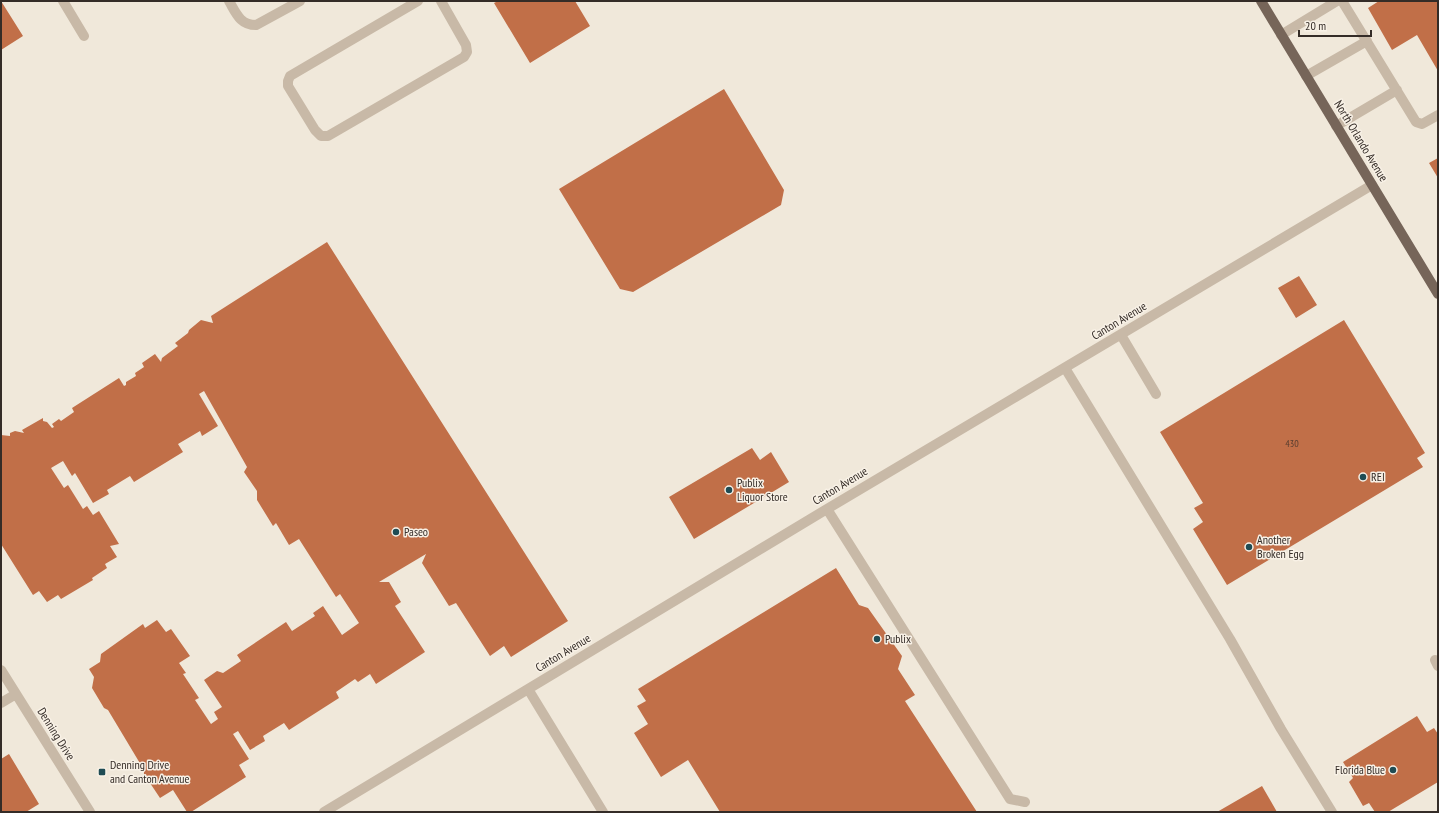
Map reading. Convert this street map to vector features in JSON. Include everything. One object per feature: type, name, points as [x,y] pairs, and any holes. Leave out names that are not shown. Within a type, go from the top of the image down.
[{"type":"main road","name":"North Orlando Avenue","points":[[1261,1],[1438,294]]},
{"type":"street","points":[[63,1],[84,36]]},
{"type":"street","points":[[229,1],[242,21],[249,26],[256,26],[298,1]]},
{"type":"street","points":[[418,1],[290,76],[288,86],[315,130],[321,136],[328,136],[464,57],[467,52],[466,45],[441,1]]},
{"type":"street","points":[[1281,35],[1337,1]]},
{"type":"street","points":[[1342,1],[1416,122],[1422,124],[1438,115]]},
{"type":"street","points":[[1306,76],[1367,41]]},
{"type":"street","points":[[1336,126],[1397,90]]},
{"type":"street","name":"Canton Avenue","points":[[324,812],[827,508],[1372,185]]},
{"type":"street","points":[[1121,335],[1156,394]]},
{"type":"street","points":[[1065,368],[1230,639],[1281,729],[1332,812]]},
{"type":"street","points":[[827,508],[1010,799],[1025,802]]},
{"type":"street","name":"Denning Drive","points":[[1,670],[90,812]]},
{"type":"street","points":[[528,689],[603,812]]},
{"type":"street","points":[[1,703],[16,694]]},
{"type":"building","points":[[1,1],[23,36],[1,50]]},
{"type":"building","points":[[498,1],[575,1],[590,26],[530,63],[494,3]]},
{"type":"building","points":[[1379,1],[1438,1],[1438,71],[1417,35],[1392,50],[1368,8]]},
{"type":"building","points":[[724,89],[784,190],[781,205],[633,292],[620,289],[559,189]]},
{"type":"building","points":[[1438,158],[1438,178],[1429,163]]},
{"type":"building","name":"Paseo","points":[[327,242],[568,621],[511,657],[504,646],[490,656],[456,603],[449,606],[422,563],[426,554],[379,582],[389,582],[401,602],[395,606],[425,652],[376,684],[370,674],[358,682],[355,679],[336,692],[339,698],[289,730],[284,723],[263,736],[265,741],[250,750],[238,731],[233,734],[249,759],[239,765],[246,777],[191,812],[187,812],[173,790],[160,798],[144,774],[144,770],[108,710],[104,708],[92,688],[94,677],[89,669],[100,662],[101,654],[143,624],[145,628],[157,620],[166,632],[171,629],[190,656],[179,663],[186,673],[183,674],[199,698],[195,700],[211,724],[218,719],[214,712],[222,707],[204,680],[217,671],[223,673],[241,661],[237,655],[286,622],[292,631],[315,616],[313,613],[323,606],[342,635],[359,623],[340,594],[336,597],[299,539],[289,545],[276,523],[273,526],[257,500],[257,491],[244,472],[247,467],[204,391],[199,394],[218,426],[202,436],[200,431],[178,444],[183,452],[134,482],[130,476],[107,490],[109,494],[93,503],[75,473],[72,476],[63,461],[51,468],[64,488],[68,485],[83,509],[87,506],[93,515],[99,511],[119,544],[110,546],[117,557],[105,564],[107,568],[92,578],[93,580],[61,599],[58,595],[47,602],[39,591],[33,595],[1,544],[1,435],[10,436],[10,433],[15,431],[24,433],[22,430],[43,418],[43,421],[47,422],[52,428],[54,427],[52,424],[59,419],[61,421],[74,412],[72,408],[119,378],[124,386],[126,385],[126,382],[136,376],[135,373],[144,367],[142,363],[155,354],[161,362],[162,358],[178,346],[175,343],[201,320],[213,323],[211,316]]},
{"type":"building","points":[[1299,276],[1317,305],[1296,318],[1278,288]]},
{"type":"building","points":[[1344,320],[1425,453],[1417,458],[1423,467],[1227,585],[1193,529],[1203,522],[1194,508],[1203,503],[1160,432]]},
{"type":"building","name":"Publix Liquor Store","points":[[752,448],[760,460],[771,452],[789,482],[694,539],[669,497]]},
{"type":"building","points":[[836,568],[859,605],[868,608],[902,656],[898,669],[915,695],[905,701],[977,812],[720,812],[688,760],[661,777],[634,733],[648,724],[637,706],[646,701],[638,689]]},
{"type":"building","name":"Florida Blue","points":[[1417,716],[1427,732],[1434,728],[1438,734],[1438,782],[1388,812],[1375,812],[1369,803],[1363,806],[1349,782],[1353,778],[1343,762]]},
{"type":"building","points":[[9,754],[39,804],[26,812],[1,812],[1,759]]},
{"type":"building","points":[[1262,786],[1277,812],[1217,812]]},
{"type":"place","name":"REI","points":[[1363,477]]},
{"type":"place","name":"Publix Liquor Store","points":[[729,490]]},
{"type":"place","name":"Paseo","points":[[396,532]]},
{"type":"place","name":"Another Broken Egg","points":[[1249,547]]},
{"type":"place","name":"Publix","points":[[877,639]]},
{"type":"place","name":"Florida Blue","points":[[1393,770]]},
{"type":"place","name":"Denning Drive and Canton Avenue","points":[[102,772]]}]
